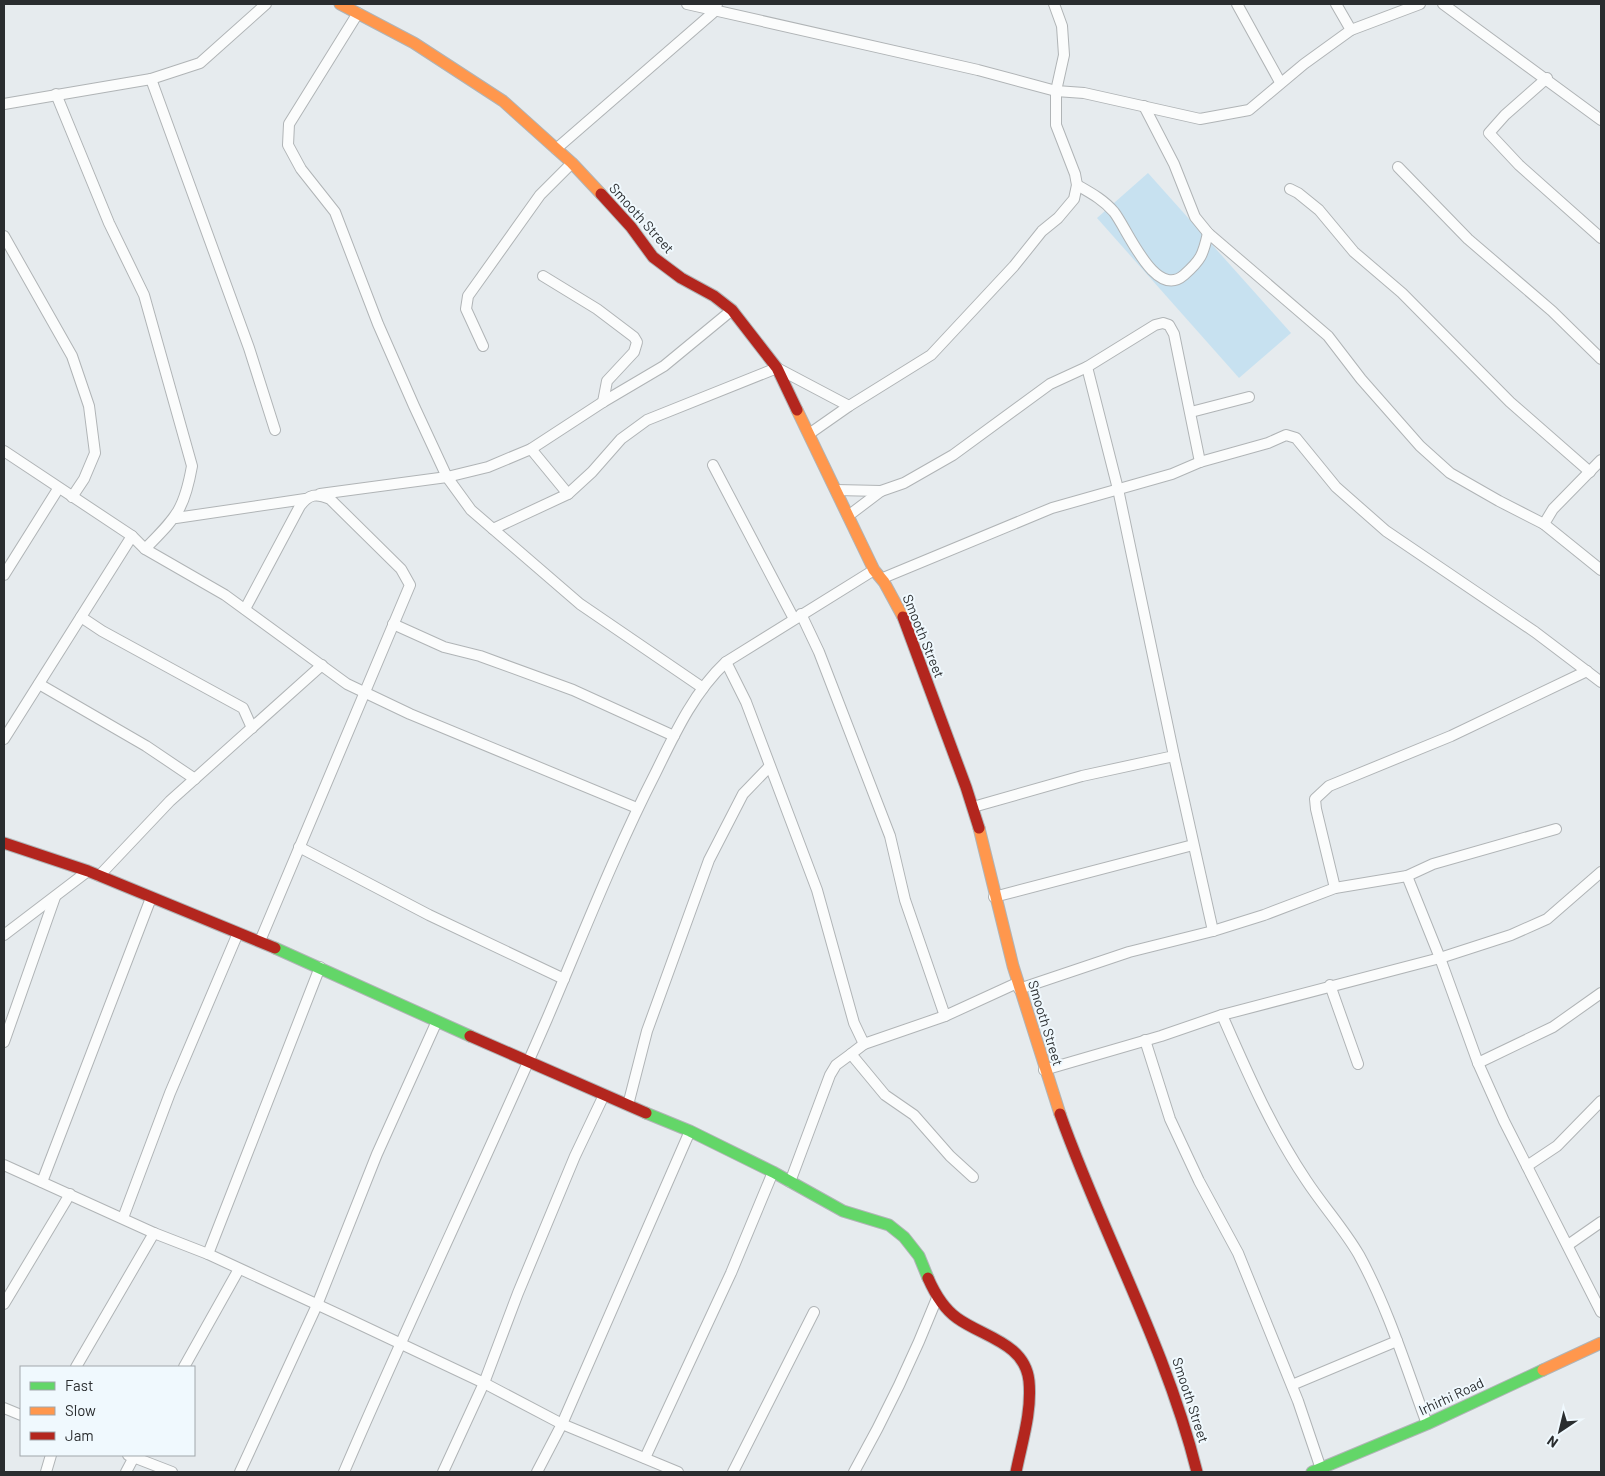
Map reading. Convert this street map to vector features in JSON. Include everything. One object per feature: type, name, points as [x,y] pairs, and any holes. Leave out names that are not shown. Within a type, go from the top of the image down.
[{"type":"street","points":[[4,104],[151,79],[200,63],[266,4]]},
{"type":"street","name":"Smooth Street","points":[[340,4],[414,43],[503,101],[572,163],[631,227],[653,257],[681,278],[714,296],[732,310],[777,368],[848,516],[897,607],[973,808],[1018,986],[1044,1070],[1077,1160],[1161,1355],[1197,1472]]},
{"type":"street","points":[[687,4],[716,8],[978,70],[1056,91],[1084,93],[1200,118],[1249,110],[1280,82],[1351,30],[1420,4]]},
{"type":"street","points":[[809,434],[848,406],[931,355],[1074,199],[1077,185],[1056,125],[1056,91],[1064,55],[1062,26],[1054,4]]},
{"type":"street","points":[[1237,4],[1280,82]]},
{"type":"street","points":[[1336,4],[1351,30]]},
{"type":"street","points":[[1443,4],[1547,78],[1601,120]]},
{"type":"street","points":[[556,149],[716,8]]},
{"type":"street","points":[[358,13],[289,124],[288,145],[301,169],[335,212],[378,324],[447,477],[471,510],[580,604],[702,688]]},
{"type":"street","points":[[1547,78],[1505,115],[1489,133],[1519,165],[1601,238]]},
{"type":"street","points":[[151,79],[249,348],[275,430]]},
{"type":"street","points":[[56,94],[109,223],[144,295],[192,466],[187,495],[176,518],[145,548]]},
{"type":"street","points":[[1144,106],[1174,164],[1195,216],[1208,233],[1328,336],[1362,379],[1420,446],[1450,473],[1499,502],[1544,524],[1601,570]]},
{"type":"street","points":[[483,346],[466,309],[468,296],[540,195],[572,163]]},
{"type":"street","points":[[1398,167],[1468,239],[1552,310],[1601,359]]},
{"type":"street","points":[[1077,185],[1102,200],[1124,226],[1136,250],[1162,278],[1170,282],[1177,281],[1198,263],[1208,233]]},
{"type":"street","points":[[1290,189],[1319,210],[1354,252],[1402,293],[1510,402],[1590,472]]},
{"type":"street","points":[[4,236],[72,356],[89,406],[96,453],[84,479],[72,498]]},
{"type":"street","points":[[543,276],[598,309],[634,337],[637,342],[634,352],[607,381],[603,402]]},
{"type":"street","points":[[176,518],[305,499],[318,494],[447,477],[488,467],[530,449],[603,402],[664,366],[732,310]]},
{"type":"street","points":[[848,516],[882,491],[904,483],[953,456],[1050,384],[1086,367],[1155,325],[1167,324],[1174,334],[1200,462]]},
{"type":"street","points":[[1086,367],[1118,489],[1213,931]]},
{"type":"street","points":[[493,529],[568,494],[592,472],[622,439],[647,420],[777,368],[848,406]]},
{"type":"street","points":[[1191,412],[1249,397]]},
{"type":"street","points":[[344,1472],[399,1343],[528,1063],[637,808],[674,736],[708,678],[726,662],[797,616],[879,574],[1052,508],[1172,474],[1200,462],[1286,435],[1296,438],[1336,487],[1386,530],[1535,632],[1601,682]]},
{"type":"street","points":[[530,449],[568,494]]},
{"type":"street","points":[[4,451],[58,489],[132,536],[145,548],[245,609],[347,684],[410,714],[637,808]]},
{"type":"street","points":[[1544,524],[1553,509],[1601,460]]},
{"type":"street","points":[[713,465],[819,652],[890,836],[905,900],[945,1016]]},
{"type":"street","points":[[4,575],[58,489]]},
{"type":"street","points":[[836,490],[882,491]]},
{"type":"street","points":[[260,942],[410,585],[402,569],[330,499],[318,494]]},
{"type":"street","points":[[245,609],[305,499]]},
{"type":"street","points":[[4,739],[132,536]]},
{"type":"street","points":[[81,617],[102,631],[243,708],[252,728]]},
{"type":"street","points":[[393,624],[444,647],[480,656],[573,690],[674,736]]},
{"type":"street","points":[[726,662],[746,702],[817,890],[854,1023],[864,1044]]},
{"type":"street","points":[[4,935],[55,896],[93,873],[322,665]]},
{"type":"street","points":[[1335,888],[1316,809],[1316,799],[1320,793],[1329,786],[1451,736],[1587,671]]},
{"type":"street","points":[[39,684],[146,746],[195,779]]},
{"type":"street","points":[[973,808],[1082,776],[1174,756]]},
{"type":"street","points":[[628,1105],[647,1031],[708,860],[743,794],[769,767]]},
{"type":"street","points":[[790,1182],[830,1075],[836,1065],[864,1044],[945,1016],[1018,986],[1129,952],[1213,931],[1264,915],[1335,888],[1407,876],[1433,864],[1556,829]]},
{"type":"street","points":[[4,843],[93,873],[320,967],[528,1063],[690,1131],[773,1172],[843,1211],[889,1225],[904,1237],[919,1256],[936,1298],[957,1318],[1007,1345],[1025,1363],[1029,1380],[1029,1410],[1016,1472]]},
{"type":"street","points":[[994,897],[1193,844]]},
{"type":"street","points":[[299,847],[429,915],[564,979]]},
{"type":"street","points":[[1407,876],[1440,958],[1478,1063],[1504,1121],[1601,1312]]},
{"type":"street","points":[[1044,1070],[1222,1015],[1330,985],[1440,958],[1511,935],[1547,919],[1598,876],[1601,888]]},
{"type":"street","points":[[4,1042],[55,896]]},
{"type":"street","points":[[42,1182],[152,898]]},
{"type":"street","points":[[123,1218],[170,1093],[238,933]]},
{"type":"street","points":[[208,1254],[320,967]]},
{"type":"street","points":[[1330,985],[1358,1064]]},
{"type":"street","points":[[1478,1063],[1553,1026],[1601,993]]},
{"type":"street","points":[[1222,1015],[1263,1110],[1306,1180],[1357,1253],[1370,1277],[1397,1341],[1427,1424]]},
{"type":"street","points":[[240,1472],[317,1305],[377,1154],[437,1021]]},
{"type":"street","points":[[1145,1040],[1170,1119],[1199,1181],[1238,1253],[1292,1385],[1317,1470]]},
{"type":"street","points":[[851,1054],[885,1095],[914,1115],[950,1156],[973,1177]]},
{"type":"street","points":[[443,1472],[484,1382],[518,1293],[575,1156],[604,1095]]},
{"type":"street","points":[[1527,1166],[1557,1146],[1601,1101]]},
{"type":"street","points":[[537,1472],[562,1424],[690,1131]]},
{"type":"street","points":[[4,1165],[154,1233],[208,1254],[484,1382],[562,1424],[678,1472]]},
{"type":"street","points":[[646,1458],[731,1273],[773,1172]]},
{"type":"street","points":[[4,1304],[70,1194]]},
{"type":"street","points":[[1568,1245],[1601,1222]]},
{"type":"street","points":[[77,1366],[154,1233]]},
{"type":"street","points":[[185,1366],[239,1269]]},
{"type":"street","points":[[854,1472],[908,1369],[936,1298]]},
{"type":"street","points":[[733,1472],[814,1312]]},
{"type":"street","points":[[1292,1385],[1397,1341]]},
{"type":"street","name":"Irhirhi Road","points":[[1317,1470],[1337,1468],[1601,1343]]},
{"type":"street","points":[[4,1408],[20,1416]]},
{"type":"street","points":[[46,1472],[51,1456]]},
{"type":"street","points":[[126,1472],[132,1456],[172,1472]]},
{"type":"shaded area","points":[[1148,173],[1291,333],[1239,378],[1097,218]]},
{"type":"traffic: fast","points":[[275,948],[470,1036]]},
{"type":"traffic: fast","points":[[646,1113],[690,1131],[773,1172],[843,1211],[889,1225],[904,1237],[919,1256],[928,1278]]},
{"type":"traffic: fast","points":[[1312,1472],[1427,1424],[1543,1370]]},
{"type":"traffic: slow","points":[[340,4],[414,43],[503,101],[572,163],[601,194]]},
{"type":"traffic: slow","points":[[797,410],[874,570],[884,582],[903,617]]},
{"type":"traffic: slow","points":[[979,828],[1013,966],[1060,1114]]},
{"type":"traffic: slow","points":[[1543,1370],[1601,1343]]},
{"type":"traffic: jam","points":[[601,194],[631,227],[653,257],[681,278],[714,296],[732,310],[777,368],[797,410]]},
{"type":"traffic: jam","points":[[903,617],[966,787],[979,828]]},
{"type":"traffic: jam","points":[[4,843],[88,871],[275,948]]},
{"type":"traffic: jam","points":[[470,1036],[646,1113]]},
{"type":"traffic: jam","points":[[1060,1114],[1169,1380],[1197,1472]]},
{"type":"traffic: jam","points":[[928,1278],[940,1300],[952,1314],[967,1325],[1011,1349],[1026,1368],[1029,1381],[1029,1404],[1016,1472]]}]
